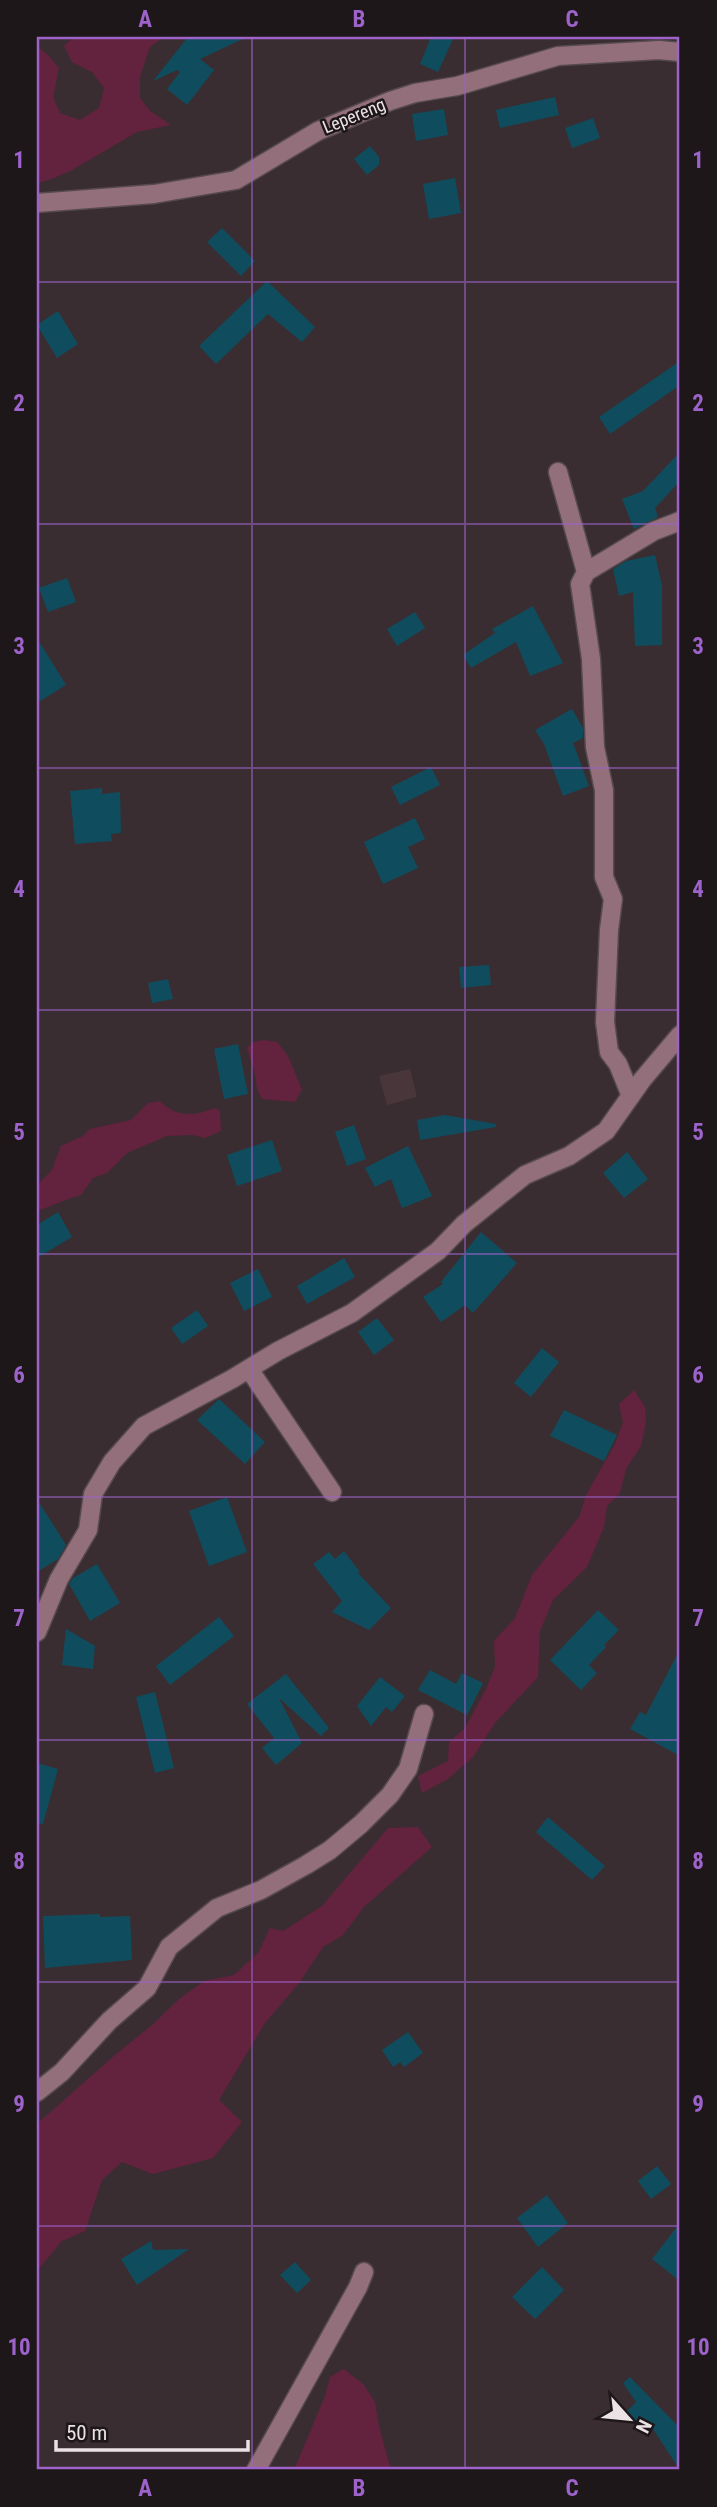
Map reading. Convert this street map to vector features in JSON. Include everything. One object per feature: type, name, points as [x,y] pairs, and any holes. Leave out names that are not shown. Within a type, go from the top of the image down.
[{"type":"street","name":"Lepereng","points":[[37,203],[154,194],[236,180],[318,131],[390,101],[415,93],[457,86],[558,56],[659,50],[680,52]]},
{"type":"street","points":[[558,472],[586,572]]},
{"type":"street","points":[[631,1096],[618,1065],[609,1052],[605,1023],[609,930],[614,899],[604,877],[604,790],[595,747],[591,659],[580,584],[586,572],[654,531],[680,521]]},
{"type":"street","points":[[37,1632],[60,1579],[88,1530],[93,1494],[113,1462],[144,1426],[307,1335],[352,1313],[438,1251],[464,1224],[525,1174],[569,1157],[606,1131],[680,1034]]},
{"type":"street","points":[[249,1368],[332,1492]]},
{"type":"street","points":[[37,2092],[62,2072],[110,2021],[147,1988],[169,1947],[218,1908],[261,1890],[306,1865],[330,1850],[361,1824],[390,1795],[408,1769],[424,1714]]},
{"type":"street","points":[[256,2470],[364,2272]]},
{"type":"shaded area","points":[[74,37],[164,37],[150,47],[140,76],[140,98],[150,111],[171,125],[137,132],[72,170],[37,183],[37,47],[59,68],[53,97],[60,113],[80,120],[99,108],[104,88],[92,72],[72,62],[64,46]]},
{"type":"shaded area","points":[[253,1042],[277,1042],[288,1056],[302,1090],[295,1102],[262,1099],[260,1095],[247,1048]]},
{"type":"shaded area","points":[[410,1069],[417,1097],[387,1105],[379,1076]]},
{"type":"shaded area","points":[[160,1101],[172,1110],[185,1114],[214,1108],[220,1111],[221,1131],[205,1138],[192,1135],[167,1136],[127,1153],[107,1173],[93,1178],[81,1195],[37,1211],[37,1185],[52,1170],[61,1146],[83,1136],[90,1129],[131,1120],[148,1103]]},
{"type":"shaded area","points":[[634,1390],[645,1407],[646,1422],[641,1446],[626,1469],[620,1493],[607,1506],[604,1527],[587,1567],[553,1600],[540,1631],[538,1677],[495,1723],[473,1757],[448,1779],[422,1793],[418,1776],[448,1761],[449,1742],[465,1728],[495,1667],[494,1641],[515,1618],[532,1575],[579,1517],[586,1495],[615,1444],[623,1422],[619,1404]]},
{"type":"shaded area","points":[[418,1827],[432,1847],[364,1907],[343,1935],[323,1947],[299,1983],[265,2023],[219,2100],[242,2122],[213,2158],[153,2174],[122,2162],[102,2180],[85,2231],[62,2241],[37,2271],[37,2124],[178,2000],[204,1981],[234,1975],[258,1953],[270,1928],[283,1931],[322,1906],[388,1828]]},
{"type":"shaded area","points":[[344,2369],[364,2385],[375,2402],[391,2470],[294,2470],[325,2396],[330,2377]]},
{"type":"building","points":[[188,37],[247,37],[200,59],[214,70],[187,105],[167,89],[180,72],[177,70],[153,81]]},
{"type":"building","points":[[431,37],[454,37],[438,72],[420,64]]},
{"type":"building","points":[[555,97],[559,115],[500,128],[496,110]]},
{"type":"building","points":[[444,109],[448,135],[416,141],[412,114]]},
{"type":"building","points":[[593,118],[600,138],[572,148],[565,128]]},
{"type":"building","points":[[370,146],[379,157],[379,165],[367,175],[354,159]]},
{"type":"building","points":[[455,178],[461,213],[429,219],[423,184]]},
{"type":"building","points":[[222,228],[255,261],[241,276],[207,242]]},
{"type":"building","points":[[267,281],[315,327],[302,342],[268,314],[216,364],[199,346]]},
{"type":"building","points":[[58,311],[78,344],[57,358],[37,325]]},
{"type":"building","points":[[680,361],[680,385],[610,434],[599,417]]},
{"type":"building","points":[[680,452],[680,481],[655,508],[658,517],[634,529],[622,499],[643,491]]},
{"type":"building","points":[[655,555],[662,586],[662,645],[635,646],[633,592],[619,596],[613,569],[626,561]]},
{"type":"building","points":[[67,578],[76,602],[48,612],[39,588]]},
{"type":"building","points":[[533,606],[563,663],[530,676],[516,642],[471,668],[463,655],[495,633],[492,629]]},
{"type":"building","points":[[415,612],[425,628],[397,646],[387,629]]},
{"type":"building","points":[[37,638],[66,685],[37,703]]},
{"type":"building","points":[[572,709],[583,728],[583,738],[573,743],[589,786],[563,796],[544,744],[535,730]]},
{"type":"building","points":[[431,767],[440,785],[400,805],[391,787]]},
{"type":"building","points":[[102,788],[102,794],[120,792],[121,833],[111,834],[112,841],[75,844],[70,791]]},
{"type":"building","points":[[415,818],[425,839],[408,847],[418,868],[383,884],[364,842]]},
{"type":"building","points":[[489,965],[491,985],[461,988],[459,967]]},
{"type":"building","points":[[168,979],[173,999],[152,1003],[148,983]]},
{"type":"building","points":[[238,1044],[248,1094],[224,1099],[214,1049]]},
{"type":"building","points":[[445,1115],[496,1124],[496,1127],[420,1140],[417,1120]]},
{"type":"building","points":[[354,1125],[366,1159],[347,1166],[335,1132]]},
{"type":"building","points":[[272,1140],[282,1171],[237,1186],[227,1155]]},
{"type":"building","points":[[408,1146],[432,1196],[402,1208],[391,1179],[375,1187],[365,1168]]},
{"type":"building","points":[[627,1152],[648,1179],[624,1198],[603,1173]]},
{"type":"building","points":[[58,1212],[72,1237],[37,1258],[37,1225]]},
{"type":"building","points":[[481,1232],[517,1263],[473,1313],[465,1305],[441,1322],[423,1297],[443,1284],[441,1282]]},
{"type":"building","points":[[344,1258],[355,1277],[307,1304],[297,1286]]},
{"type":"building","points":[[258,1269],[272,1297],[244,1311],[230,1283]]},
{"type":"building","points":[[197,1310],[208,1326],[182,1344],[171,1328]]},
{"type":"building","points":[[377,1318],[394,1340],[374,1355],[358,1332]]},
{"type":"building","points":[[542,1348],[559,1362],[531,1397],[514,1383]]},
{"type":"building","points":[[219,1399],[265,1442],[245,1464],[197,1420]]},
{"type":"building","points":[[564,1410],[617,1435],[604,1461],[550,1436]]},
{"type":"building","points":[[227,1497],[247,1552],[209,1566],[189,1511]]},
{"type":"building","points":[[37,1499],[66,1545],[58,1559],[37,1572]]},
{"type":"building","points":[[344,1551],[360,1572],[358,1573],[391,1608],[369,1630],[332,1612],[342,1601],[313,1564],[329,1552],[335,1559]]},
{"type":"building","points":[[97,1564],[120,1603],[90,1621],[69,1584],[73,1578]]},
{"type":"building","points":[[598,1610],[619,1630],[589,1665],[597,1673],[581,1690],[550,1660]]},
{"type":"building","points":[[219,1617],[234,1636],[170,1685],[156,1666]]},
{"type":"building","points":[[66,1629],[95,1646],[93,1669],[62,1665]]},
{"type":"building","points":[[680,1649],[680,1756],[630,1729],[640,1712],[646,1715]]},
{"type":"building","points":[[430,1670],[456,1684],[462,1673],[483,1683],[467,1715],[418,1690]]},
{"type":"building","points":[[286,1674],[329,1728],[321,1736],[279,1698],[302,1743],[276,1765],[262,1748],[274,1738],[247,1704]]},
{"type":"building","points":[[380,1677],[405,1696],[392,1712],[386,1707],[371,1726],[357,1706]]},
{"type":"building","points":[[155,1692],[174,1768],[155,1773],[136,1697]]},
{"type":"building","points":[[37,1763],[58,1769],[43,1824],[37,1823]]},
{"type":"building","points":[[548,1817],[605,1866],[592,1880],[536,1832]]},
{"type":"building","points":[[100,1914],[100,1917],[130,1916],[132,1960],[45,1968],[43,1916]]},
{"type":"building","points":[[408,2032],[423,2053],[404,2067],[400,2062],[393,2067],[382,2050]]},
{"type":"building","points":[[657,2166],[671,2184],[651,2199],[638,2181]]},
{"type":"building","points":[[547,2195],[568,2223],[538,2247],[517,2218]]},
{"type":"building","points":[[680,2223],[680,2281],[652,2259]]},
{"type":"building","points":[[151,2241],[153,2250],[189,2249],[137,2285],[121,2259]]},
{"type":"building","points":[[295,2262],[311,2280],[297,2293],[280,2275]]},
{"type":"building","points":[[542,2267],[564,2290],[535,2319],[512,2297]]},
{"type":"building","points":[[630,2377],[680,2428],[680,2470],[647,2420],[640,2427],[625,2413],[636,2402],[623,2383]]}]
